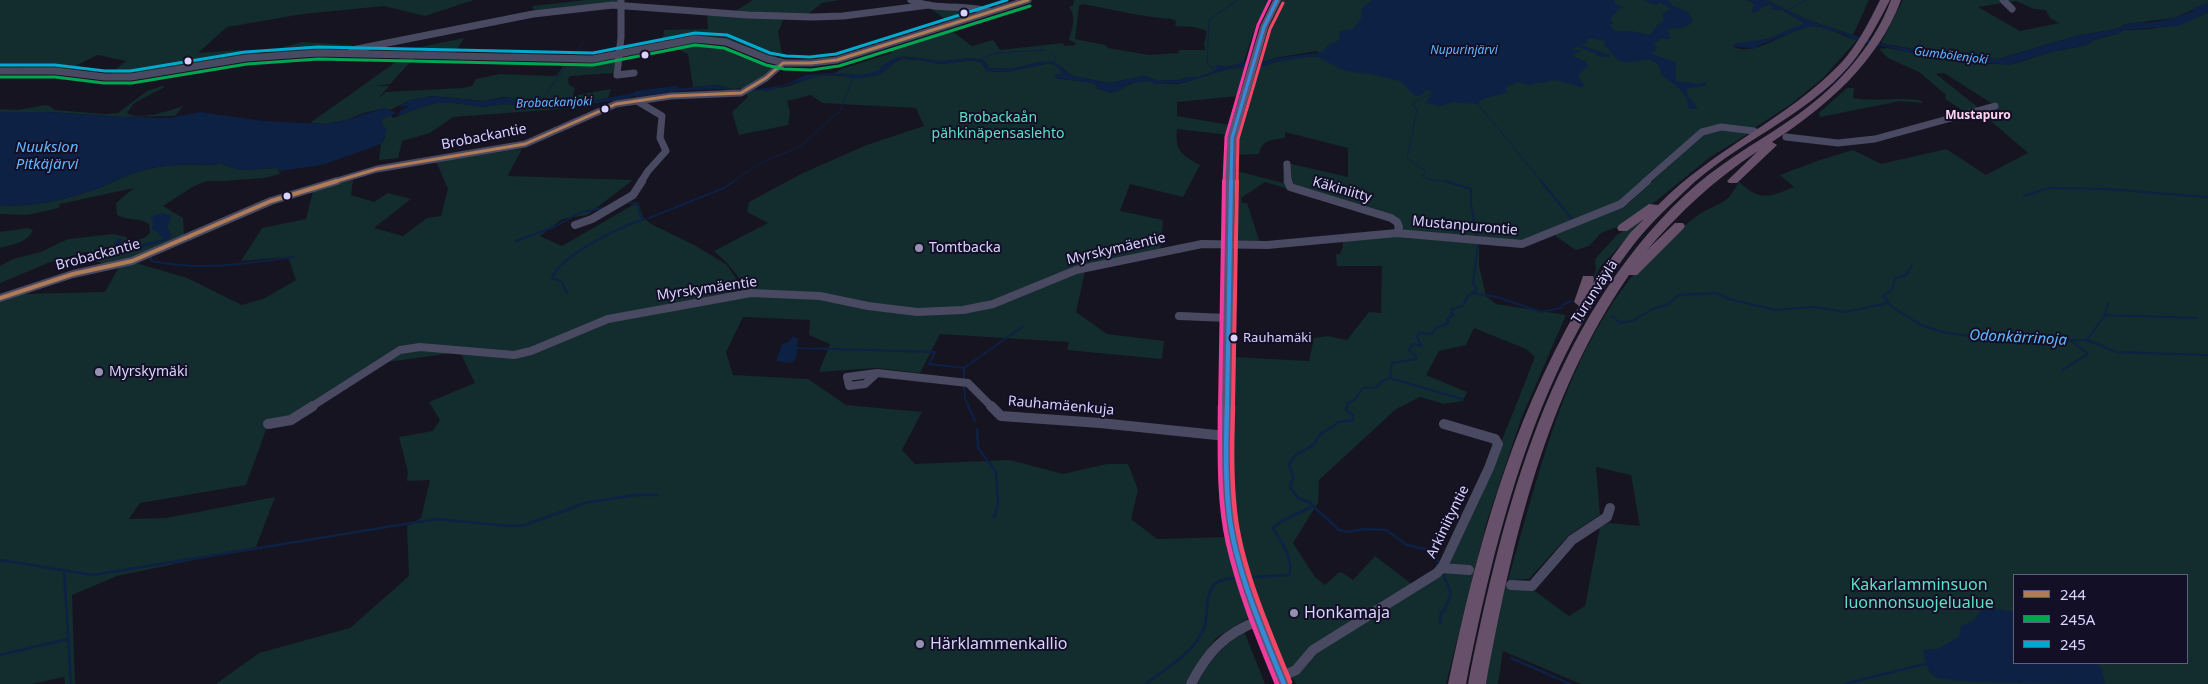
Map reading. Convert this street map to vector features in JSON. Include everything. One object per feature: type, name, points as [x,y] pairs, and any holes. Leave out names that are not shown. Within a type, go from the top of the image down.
[{"type":"highway","name":"Turunväylä","points":[[1476,684],[1488,622],[1505,552],[1532,460],[1565,374],[1604,301],[1632,260],[1686,199],[1723,168],[1811,110],[1847,78],[1863,48],[1867,33],[1885,0]]},
{"type":"highway","name":"Turunväylä","points":[[1457,684],[1488,549],[1517,455],[1541,391],[1574,324],[1619,254],[1680,188],[1705,168],[1810,98],[1878,36],[1886,24],[1896,0]]},
{"type":"highway","points":[[1733,182],[1757,156],[1811,110]]},
{"type":"highway","points":[[1623,228],[1680,188]]},
{"type":"highway","points":[[1604,301],[1679,226]]},
{"type":"highway","points":[[1574,324],[1588,279]]},
{"type":"main road","points":[[1277,0],[1267,18],[1232,138],[1228,244],[1226,436],[1229,513],[1234,542],[1258,621],[1283,680]]},
{"type":"street","points":[[911,0],[929,5]]},
{"type":"street","points":[[0,72],[54,71],[131,77],[246,58],[348,52],[572,59],[619,55],[675,41],[708,39],[735,44],[762,56],[783,62],[811,64],[837,60],[1028,0]]},
{"type":"street","points":[[2003,0],[2012,9]]},
{"type":"street","points":[[622,2],[617,75],[634,73]]},
{"type":"street","points":[[348,52],[353,49],[524,16],[622,2],[748,15],[812,17],[843,16],[962,2],[989,11]]},
{"type":"street","name":"Brobackantie","points":[[0,298],[72,274],[132,261],[286,196],[340,182],[388,166],[525,144],[599,110],[637,101],[683,95],[736,94],[747,90],[766,78],[783,62]]},
{"type":"street","points":[[575,225],[592,219],[633,195],[648,171],[666,151],[660,138],[662,116],[637,101]]},
{"type":"street","points":[[1786,137],[1838,143],[1875,139],[1995,106]]},
{"type":"street","name":"Mustanpurontie","points":[[1228,244],[1267,245],[1397,233],[1512,244],[1527,242],[1621,204],[1702,132],[1727,127],[1754,131]]},
{"type":"street","name":"Käkiniitty","points":[[1287,164],[1288,184],[1290,187],[1392,218],[1399,227],[1397,233]]},
{"type":"street","name":"Myrskymäentie","points":[[268,424],[291,420],[400,350],[420,347],[475,354],[514,355],[532,351],[608,319],[752,293],[820,296],[868,306],[917,312],[964,310],[993,304],[1084,268],[1202,244],[1228,244]]},
{"type":"street","points":[[1179,316],[1228,318]]},
{"type":"street","name":"Rauhamäenkuja","points":[[877,373],[968,383],[1001,416],[1100,423],[1226,436]]},
{"type":"street","name":"Arkiniityntie","points":[[1283,680],[1299,669],[1313,650],[1436,574],[1441,568],[1489,468],[1498,444],[1495,440],[1444,424]]},
{"type":"street","points":[[1511,585],[1532,586],[1572,540],[1607,517],[1610,508]]},
{"type":"street","points":[[1441,568],[1469,570]]},
{"type":"street","points":[[1191,684],[1204,660],[1223,638],[1241,626],[1258,621]]},
{"type":"green space","points":[[0,0],[474,0],[425,16],[384,6],[303,14],[227,27],[198,53],[240,50],[259,54],[129,75],[110,74],[126,61],[97,55],[68,70],[0,67]]},
{"type":"green space","points":[[586,0],[619,0],[620,4],[535,12],[532,6]]},
{"type":"green space","points":[[753,0],[839,0],[822,3],[807,15],[784,18],[778,32],[782,53],[774,58],[723,38],[625,52],[622,46],[663,40],[664,30],[708,29],[707,14],[732,13]]},
{"type":"green space","points":[[1074,0],[1272,0],[1257,22],[1244,61],[1232,66],[1219,65],[1215,71],[1199,77],[1158,81],[1144,76],[1110,83],[1072,76],[1059,65],[1040,62],[1010,69],[989,68],[986,62],[974,58],[941,61],[905,57],[893,59],[879,72],[873,74],[834,73],[892,53],[889,49],[952,31],[972,46],[993,40],[1000,50],[1063,43],[1064,46],[1075,45],[1076,43],[1069,40],[1073,15],[1069,7],[1073,5]],"holes":[[[1082,4],[1138,15],[1172,19],[1176,21],[1175,26],[1194,27],[1207,31],[1204,44],[1205,50],[1179,50],[1178,53],[1149,55],[1108,48],[1105,45],[1075,39],[1079,6]]]},
{"type":"green space","points":[[1280,0],[1418,0],[1394,74],[1434,92],[1558,61],[1599,0],[1747,0],[1756,4],[1757,11],[1764,6],[1771,5],[1773,6],[1772,9],[1782,10],[1805,23],[1782,34],[1763,40],[1738,43],[1734,47],[1743,49],[1762,46],[1802,28],[1812,26],[1823,27],[1857,40],[1823,78],[1790,105],[1754,128],[1713,127],[1624,199],[1520,242],[1401,232],[1389,219],[1265,182],[1241,198],[1242,203],[1247,203],[1260,243],[1239,243],[1231,239],[1233,170],[1283,183],[1283,162],[1348,177],[1348,148],[1285,132],[1285,138],[1272,140],[1262,145],[1259,154],[1234,155],[1236,137],[1256,66],[1264,66],[1291,58],[1321,57],[1317,51],[1275,58],[1256,64],[1269,22]]},
{"type":"green space","points":[[1766,0],[1869,0],[1853,35],[1807,20]]},
{"type":"green space","points":[[1903,0],[2208,0],[2208,3],[2174,18],[2126,24],[2116,29],[2076,36],[1998,59],[1949,56],[1881,43]],"holes":[[[2016,1],[2034,9],[2046,10],[2050,18],[2059,23],[2020,31],[1978,7]]]},
{"type":"green space","points":[[957,3],[982,10],[949,22],[930,8]]},
{"type":"green space","name":"Kakarlamminsuon luonnonsuojelualue","points":[[2208,12],[2208,684],[1581,684],[1503,651],[1498,684],[1486,684],[1494,633],[1505,586],[1517,590],[1532,589],[1569,616],[1585,606],[1600,527],[1609,523],[1640,526],[1631,475],[1596,467],[1600,515],[1569,535],[1529,579],[1508,580],[1555,424],[1569,386],[1586,349],[1606,314],[1629,280],[1680,229],[1698,215],[1727,199],[1739,182],[1753,193],[1765,196],[1771,195],[1794,187],[1780,175],[1853,150],[1881,164],[1946,149],[1986,175],[2028,153],[1978,110],[1994,105],[1944,73],[1936,74],[1979,108],[1965,112],[1945,99],[1946,95],[1919,72],[1888,58],[1879,49],[1887,48],[1953,60],[2014,64],[2051,52],[2087,45],[2094,40],[2120,33],[2123,30],[2167,26],[2188,21]]},
{"type":"green space","points":[[464,38],[455,53],[354,51],[379,48],[416,48]]},
{"type":"green space","points":[[302,42],[352,45],[348,51],[267,54],[267,52]]},
{"type":"green space","points":[[698,43],[722,47],[735,55],[775,68],[747,88],[732,89],[717,85],[693,87],[688,54],[679,50],[667,49],[668,46]]},
{"type":"green space","points":[[403,57],[415,57],[390,84],[375,86],[389,86],[378,99],[386,92],[472,86],[476,79],[500,74],[553,76],[557,75],[563,66],[560,63],[615,61],[614,73],[570,76],[568,79],[569,85],[575,88],[573,96],[611,89],[608,98],[584,102],[544,103],[504,97],[483,101],[433,96],[410,100],[390,110],[384,108],[346,120],[325,124],[310,123]]},
{"type":"green space","name":"Brobackaån pähkinäpensaslehto","points":[[903,59],[940,64],[974,60],[982,63],[987,71],[1006,72],[1050,63],[1058,67],[1064,74],[1056,78],[1093,83],[1097,85],[1096,88],[1112,93],[1129,84],[1138,82],[1178,84],[1223,70],[1247,65],[1238,96],[1177,102],[1177,116],[1230,125],[1229,135],[1177,129],[1178,148],[1184,155],[1200,165],[1183,197],[1130,184],[1120,211],[1163,220],[1160,252],[1085,271],[1076,312],[1107,334],[1164,341],[1162,359],[1067,350],[1069,342],[940,334],[920,373],[877,368],[819,372],[830,344],[809,335],[810,320],[743,317],[726,352],[733,375],[808,379],[846,405],[922,412],[902,450],[915,464],[1010,460],[1063,474],[1107,464],[1128,464],[1138,490],[1131,519],[1157,539],[1227,537],[1250,617],[1216,638],[1185,684],[216,684],[259,653],[350,628],[409,576],[407,526],[421,518],[430,480],[407,481],[408,472],[399,437],[433,431],[440,420],[429,402],[475,383],[460,352],[380,363],[291,420],[268,424],[246,485],[140,503],[129,519],[166,518],[275,497],[256,547],[117,576],[72,595],[75,684],[65,684],[64,677],[32,684],[0,684],[0,302],[22,294],[105,292],[119,267],[136,263],[187,278],[242,305],[265,298],[296,280],[288,257],[241,261],[262,228],[306,219],[313,191],[353,180],[351,195],[374,202],[388,193],[411,199],[374,228],[403,236],[427,218],[441,216],[448,189],[436,161],[522,149],[509,176],[633,180],[587,215],[562,219],[540,236],[562,246],[638,202],[643,217],[651,224],[694,245],[726,264],[747,294],[751,293],[727,263],[714,251],[768,223],[747,212],[749,202],[803,173],[867,145],[924,126],[916,108],[822,103],[811,95],[787,101],[790,113],[788,125],[739,135],[732,112],[748,97],[746,93],[750,91],[780,88],[819,76],[869,77],[884,72]]},
{"type":"green space","points":[[164,86],[163,88],[134,103],[127,113],[147,116],[183,106],[175,116],[123,117],[49,112],[0,112],[0,109],[18,110],[45,105],[55,110],[104,114],[118,113],[147,91]]},
{"type":"green space","points":[[1847,88],[1854,88],[1853,98],[1869,100],[1912,99],[1920,100],[1923,103],[1900,101],[1820,117],[1819,113]]},
{"type":"green space","points":[[436,103],[455,103],[484,107],[503,104],[569,106],[560,109],[453,117],[430,133],[402,141],[398,158],[379,160],[381,144],[385,137],[381,119],[391,115],[393,118],[419,107]]},
{"type":"green space","points":[[1715,130],[1751,132],[1709,158],[1656,201],[1620,226],[1601,233],[1589,246],[1576,250],[1554,235],[1629,203],[1701,136]]},
{"type":"green space","points":[[220,163],[239,170],[278,168],[280,174],[264,178],[207,181],[194,186],[163,206],[183,218],[184,235],[155,250],[108,265],[94,261],[99,252],[85,252],[48,263],[0,283],[0,266],[13,259],[41,252],[69,239],[113,234],[126,237],[129,242],[144,238],[150,233],[149,224],[117,215],[116,203],[134,188],[60,204],[59,208],[27,215],[0,214],[0,205],[33,204],[69,197],[96,189],[134,173],[159,167],[215,165]]},
{"type":"green space","points":[[1646,216],[1599,269],[1592,283],[1596,269],[1595,259],[1617,235]]},
{"type":"green space","points":[[28,228],[33,230],[27,238],[0,248],[0,232]]},
{"type":"green space","points":[[1414,235],[1479,244],[1479,265],[1486,296],[1496,304],[1566,315],[1521,419],[1487,521],[1446,684],[1296,684],[1292,677],[1305,667],[1314,654],[1436,578],[1446,567],[1485,483],[1535,357],[1526,349],[1474,328],[1466,345],[1439,351],[1426,375],[1467,392],[1463,401],[1444,404],[1420,397],[1396,409],[1319,480],[1318,503],[1293,543],[1315,577],[1325,585],[1341,572],[1353,580],[1375,556],[1413,585],[1310,649],[1290,672],[1284,671],[1252,591],[1240,538],[1233,487],[1232,357],[1309,361],[1314,338],[1328,336],[1347,340],[1369,312],[1381,313],[1382,266],[1337,266],[1336,254],[1340,254],[1343,247],[1342,240]]},
{"type":"green space","points":[[1244,631],[1265,684],[1197,684],[1217,654]]},
{"type":"water","name":"Nupurinjärvi","points":[[1372,0],[1615,0],[1615,4],[1624,8],[1619,9],[1610,19],[1613,23],[1610,26],[1616,31],[1631,31],[1650,35],[1658,24],[1664,21],[1662,14],[1671,9],[1661,3],[1654,5],[1644,0],[1669,0],[1673,6],[1688,12],[1693,21],[1684,27],[1666,30],[1670,34],[1669,39],[1661,38],[1654,44],[1657,49],[1651,54],[1676,62],[1676,81],[1699,84],[1705,82],[1707,85],[1686,89],[1688,96],[1698,109],[1689,109],[1683,93],[1661,75],[1656,62],[1651,60],[1621,61],[1604,45],[1606,41],[1588,38],[1587,43],[1581,45],[1610,55],[1610,57],[1596,56],[1597,54],[1578,47],[1570,49],[1582,51],[1573,54],[1574,57],[1586,61],[1588,66],[1578,75],[1584,86],[1581,87],[1555,80],[1529,85],[1517,82],[1506,88],[1507,92],[1487,97],[1478,104],[1453,102],[1441,106],[1425,103],[1434,92],[1427,90],[1420,96],[1415,96],[1400,81],[1370,74],[1345,71],[1316,56],[1274,62],[1263,67],[1247,65],[1242,68],[1228,69],[1183,83],[1157,84],[1148,81],[1130,83],[1112,93],[1096,88],[1097,84],[1056,78],[1054,75],[1064,74],[1058,67],[1050,63],[1007,72],[987,71],[982,63],[974,60],[940,64],[903,59],[898,60],[879,75],[855,79],[839,75],[818,76],[767,91],[741,89],[758,89],[784,85],[806,75],[834,73],[863,75],[881,70],[880,67],[897,57],[924,58],[937,61],[974,58],[986,62],[989,68],[1010,69],[1050,61],[1059,65],[1072,76],[1110,83],[1144,76],[1158,81],[1178,80],[1199,77],[1215,71],[1217,65],[1231,66],[1243,61],[1259,64],[1270,59],[1323,52],[1327,46],[1339,40],[1340,31],[1354,29],[1362,16],[1361,9]]},
{"type":"water","points":[[1747,0],[1766,0],[1812,22],[1878,43],[1949,56],[1998,59],[2076,36],[2116,29],[2130,23],[2153,22],[2174,18],[2193,11],[2195,7],[2208,3],[2208,12],[2179,26],[2123,30],[2120,33],[2094,40],[2087,45],[2051,52],[2009,65],[1953,60],[1908,52],[1852,39],[1843,34],[1815,26],[1804,28],[1757,46],[1754,49],[1733,46],[1733,44],[1767,39],[1805,23],[1782,10],[1771,9],[1773,6],[1770,5],[1754,13],[1752,11],[1755,3]]},
{"type":"water","points":[[717,85],[741,89],[732,91],[721,89],[641,94],[625,99],[575,106],[503,104],[484,107],[455,103],[436,103],[399,115],[400,111],[409,106],[398,107],[410,100],[433,96],[482,101],[510,97],[520,101],[544,103],[584,102],[641,92]]},
{"type":"water","name":"Nuuksion Pitkäjärvi","points":[[384,108],[397,113],[381,119],[387,130],[381,144],[322,165],[280,171],[278,168],[239,170],[220,163],[215,165],[168,166],[140,171],[96,189],[57,200],[22,205],[0,205],[0,112],[49,112],[169,118],[200,112],[263,121],[325,124],[346,120]]},
{"type":"water","points":[[161,213],[170,215],[171,219],[167,227],[172,235],[169,239],[127,253],[112,254],[118,238],[121,238],[121,247],[163,239],[159,233],[152,230],[153,220],[150,217]]},
{"type":"water","points":[[793,336],[798,339],[796,359],[791,363],[776,361],[782,344],[789,342]]},
{"type":"water","points":[[1994,608],[2013,612],[2013,664],[2098,664],[2102,670],[2105,684],[1965,681],[1932,675],[1926,665],[1923,650],[1938,649],[1959,637],[1961,626],[1973,621],[1981,610]]},
{"type":"waterway","points":[[1209,20],[1238,0]]},
{"type":"waterway","points":[[1788,12],[1788,10],[1806,0]]},
{"type":"waterway","points":[[1209,22],[1207,64],[1216,70]]},
{"type":"waterway","points":[[573,56],[583,42]]},
{"type":"waterway","points":[[979,60],[996,53],[1045,50]]},
{"type":"waterway","points":[[1052,53],[1056,58],[1054,63]]},
{"type":"waterway","points":[[539,104],[567,64]]},
{"type":"waterway","points":[[732,182],[762,162],[799,147],[840,111],[853,78]]},
{"type":"waterway","name":"Brobackanjoki","points":[[636,94],[675,89]]},
{"type":"waterway","points":[[1434,92],[1412,103],[1417,110],[1407,158],[1425,171],[1423,177],[1448,182]]},
{"type":"waterway","points":[[1478,104],[1542,182]]},
{"type":"waterway","points":[[649,218],[724,188],[734,181]]},
{"type":"waterway","points":[[1541,181],[1573,220]]},
{"type":"waterway","points":[[1448,182],[1471,189],[1471,204],[1477,238]]},
{"type":"waterway","points":[[2024,196],[2049,188],[2105,189],[2208,197]]},
{"type":"waterway","points":[[567,293],[562,282],[552,278],[567,260],[607,235],[644,219],[641,217],[637,204],[627,202]]},
{"type":"waterway","points":[[516,241],[554,227],[581,212],[603,208]]},
{"type":"waterway","points":[[1472,293],[1477,289],[1473,283],[1478,244]]},
{"type":"waterway","points":[[150,257],[152,261],[188,266],[240,264],[293,257]]},
{"type":"waterway","name":"Odonkärrinoja","points":[[1912,265],[1906,275],[1895,278],[1892,290],[1883,296],[1892,307],[1921,325],[1942,332],[1994,340],[2070,340]]},
{"type":"waterway","points":[[1390,378],[1392,363],[1416,359],[1416,356],[1409,350],[1413,344],[1422,346],[1417,337],[1419,333],[1432,334],[1436,328],[1449,323],[1447,319],[1454,315],[1451,312],[1452,309],[1463,306],[1467,297],[1472,293]]},
{"type":"waterway","name":"Odonkärrinoja","points":[[1472,293],[1497,297],[1541,312],[1561,308],[1562,305],[1571,301]]},
{"type":"waterway","name":"Odonkärrinoja","points":[[1612,316],[1620,323],[1632,321],[1655,308],[1667,305],[1679,295],[1717,293],[1729,299],[1776,310],[1813,307],[1846,312],[1888,303]]},
{"type":"waterway","points":[[2105,315],[2108,303]]},
{"type":"waterway","points":[[2087,340],[2105,315]]},
{"type":"waterway","points":[[2105,315],[2197,318]]},
{"type":"waterway","points":[[964,368],[1022,327]]},
{"type":"waterway","points":[[2062,370],[2088,354],[2070,340]]},
{"type":"waterway","name":"Odonkärrinoja","points":[[2070,340],[2087,340]]},
{"type":"waterway","points":[[2087,340],[2116,352],[2208,355]]},
{"type":"waterway","points":[[797,348],[935,352],[929,364],[964,368]]},
{"type":"waterway","points":[[964,368],[964,379]]},
{"type":"waterway","points":[[1347,406],[1363,388],[1377,387],[1381,382],[1390,378]]},
{"type":"waterway","points":[[1390,378],[1462,399]]},
{"type":"waterway","points":[[964,386],[965,399],[969,407]]},
{"type":"waterway","points":[[968,406],[975,421]]},
{"type":"waterway","points":[[1313,506],[1311,503],[1298,498],[1290,487],[1293,477],[1289,464],[1297,454],[1314,444],[1323,432],[1338,422],[1353,420],[1353,415],[1346,410],[1347,406]]},
{"type":"waterway","points":[[977,429],[978,448],[996,472],[998,504],[994,517]]},
{"type":"waterway","points":[[64,570],[93,575],[436,519],[511,526],[525,525],[585,503],[634,495],[657,495]]},
{"type":"waterway","points":[[1251,577],[1289,575],[1290,563],[1288,557],[1283,544],[1273,528],[1282,521],[1313,506]]},
{"type":"waterway","points":[[1313,506],[1339,530],[1347,532],[1364,529],[1386,530],[1407,545],[1425,549],[1439,562]]},
{"type":"waterway","points":[[0,560],[64,570]]},
{"type":"waterway","points":[[64,570],[71,684]]},
{"type":"waterway","points":[[1440,624],[1441,612],[1444,611],[1451,593],[1443,574]]},
{"type":"waterway","points":[[1146,684],[1194,645],[1204,628],[1209,594],[1215,584],[1223,580],[1237,578]]},
{"type":"waterway","points":[[0,655],[68,639]]},
{"type":"waterway","points":[[1511,658],[1570,684]]},
{"type":"waterway","points":[[1844,684],[1925,664]]},
{"type":"transit line","name":"245","points":[[0,65],[55,65],[105,71],[130,71],[245,52],[318,47],[593,53],[695,33],[727,35],[770,53],[810,57],[836,54],[1007,0]]},
{"type":"transit line","name":"244","points":[[0,298],[73,274],[132,261],[271,201],[377,169],[525,144],[616,104],[671,96],[741,93],[766,78],[783,63],[811,63],[837,60],[1028,0]]},
{"type":"transit line","points":[[1270,0],[1258,25],[1226,137],[1220,436],[1223,513],[1228,543],[1252,623],[1277,684]]},
{"type":"transit line","points":[[1277,0],[1264,27],[1232,138],[1226,436],[1229,513],[1234,542],[1258,621],[1284,684]]},
{"type":"transit line","points":[[1283,3],[1270,29],[1238,139],[1232,436],[1235,512],[1240,541],[1264,619],[1290,682]]},
{"type":"transit line","name":"245A","points":[[0,77],[55,77],[104,83],[132,83],[247,64],[318,59],[593,65],[695,45],[724,48],[766,65],[784,69],[811,70],[839,66],[1030,6]]},
{"type":"place","name":"Tomtbacka","points":[[919,248]]},
{"type":"place","name":"Rauhamäki","points":[[1234,338]]},
{"type":"place","name":"Myrskymäki","points":[[99,372]]},
{"type":"place","name":"Honkamaja","points":[[1294,613]]},
{"type":"place","name":"Härklammenkallio","points":[[920,644]]},
{"type":"district","name":"Mustapuro","points":[[1978,116]]},
{"type":"water label","name":"Gumbölenjoki","points":[[1951,56]]}]
